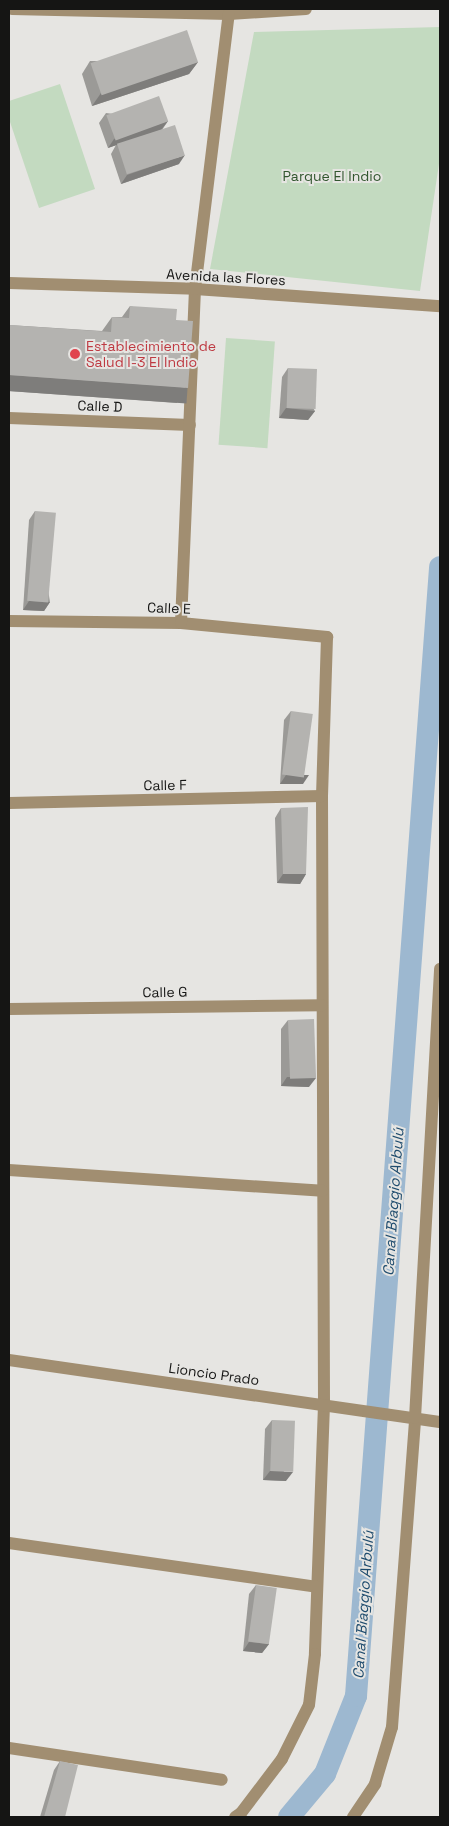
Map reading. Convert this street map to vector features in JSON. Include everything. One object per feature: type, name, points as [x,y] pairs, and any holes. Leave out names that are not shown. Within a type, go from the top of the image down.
[{"type":"street","points":[[12,9],[229,14],[306,9]]},
{"type":"street","points":[[181,623],[195,289],[229,14]]},
{"type":"street","name":"Avenida las Flores","points":[[9,283],[195,289],[435,306]]},
{"type":"street","name":"Calle D","points":[[9,418],[190,425]]},
{"type":"street","name":"Calle E","points":[[9,621],[181,623],[327,637],[322,796]]},
{"type":"street","points":[[234,1817],[241,1813],[282,1759],[309,1706],[315,1654],[324,1405],[322,796]]},
{"type":"street","name":"Calle F","points":[[9,803],[322,796]]},
{"type":"street","points":[[353,1817],[375,1784],[392,1727],[415,1418],[440,968]]},
{"type":"street","name":"Calle G","points":[[9,1009],[322,1004]]},
{"type":"street","points":[[9,1170],[322,1191]]},
{"type":"street","name":"Lioncio Prado","points":[[9,1360],[440,1422]]},
{"type":"street","points":[[9,1543],[317,1587]]},
{"type":"street","points":[[9,1748],[222,1780]]},
{"type":"green space","name":"Parque El Indio","points":[[440,27],[440,157],[420,291],[210,269],[254,32]]},
{"type":"green space","points":[[60,84],[95,189],[39,208],[9,119],[9,101]]},
{"type":"green space","points":[[226,338],[275,341],[267,448],[219,445]]},
{"type":"building","points":[[187,30],[198,62],[102,95],[91,63]]},
{"type":"building","points":[[159,96],[168,121],[116,141],[106,115]]},
{"type":"building","points":[[175,125],[185,155],[127,174],[117,144]]},
{"type":"building","points":[[130,306],[177,309],[176,320],[193,321],[188,388],[9,375],[9,325],[111,332],[112,317],[129,318]]},
{"type":"building","points":[[288,368],[317,369],[316,409],[287,408]]},
{"type":"building","points":[[35,511],[56,513],[48,602],[27,601]]},
{"type":"building","points":[[291,711],[313,714],[304,777],[282,774]]},
{"type":"building","points":[[308,807],[306,874],[283,874],[281,808]]},
{"type":"building","points":[[314,1019],[316,1078],[290,1079],[288,1020]]},
{"type":"building","points":[[272,1420],[295,1421],[293,1472],[270,1471]]},
{"type":"building","points":[[256,1585],[277,1588],[269,1644],[248,1641]]},
{"type":"building","points":[[60,1761],[78,1765],[65,1817],[44,1817]]},
{"type":"waterway","name":"Canal Biaggio Arbulú","points":[[289,1817],[325,1774],[356,1696],[440,567]]},
{"type":"place","name":"Establecimiento de Salud I-3 El Indio","points":[[75,354]]}]
